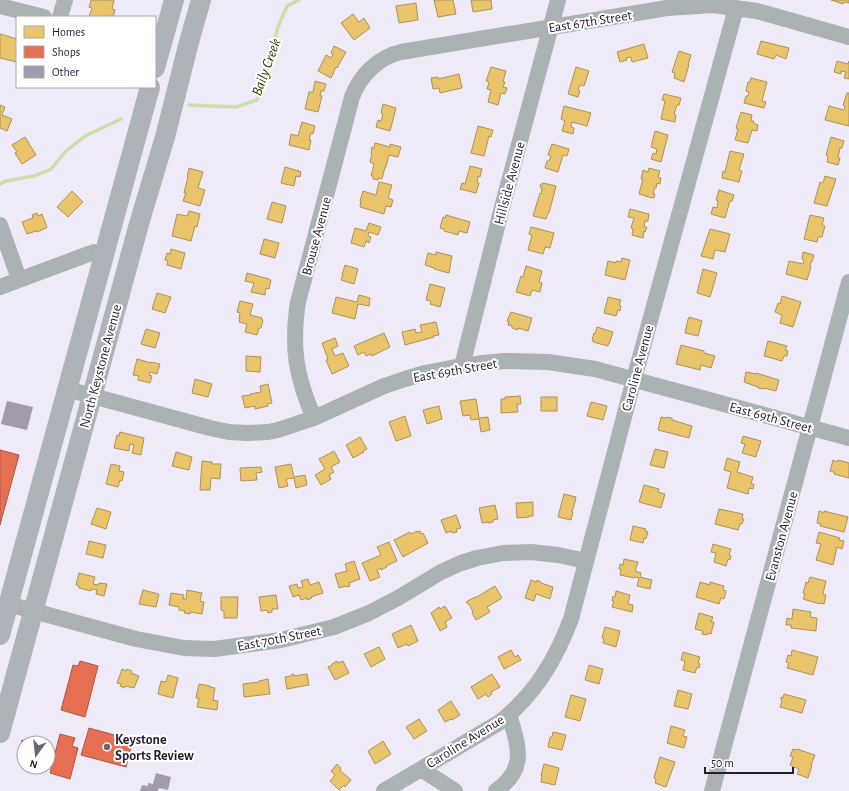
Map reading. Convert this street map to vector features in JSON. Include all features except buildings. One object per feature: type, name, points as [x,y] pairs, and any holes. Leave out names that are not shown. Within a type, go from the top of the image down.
[{"type":"main road","points":[[156,64],[174,0]]},
{"type":"main road","name":"North Keystone Avenue","points":[[0,733],[139,224],[165,138],[201,0]]},
{"type":"main road","name":"North Keystone Avenue","points":[[0,635],[149,90]]},
{"type":"street","points":[[60,16],[65,0]]},
{"type":"street","name":"Hillside Avenue","points":[[462,366],[501,211],[552,27],[558,0]]},
{"type":"street","name":"East 67th Street","points":[[378,62],[401,52],[678,7],[713,5],[757,12],[849,37]]},
{"type":"street","points":[[0,6],[40,16]]},
{"type":"street","name":"Caroline Avenue","points":[[384,791],[500,722],[524,700],[539,681],[557,652],[570,619],[736,8]]},
{"type":"street","name":"Brouse Avenue","points":[[314,418],[302,388],[296,356],[295,323],[298,302],[352,97],[360,81],[378,62]]},
{"type":"street","points":[[0,225],[19,280]]},
{"type":"street","points":[[0,287],[94,252]]},
{"type":"street","name":"Evanston Avenue","points":[[712,791],[849,282]]},
{"type":"street","name":"East 69th Street","points":[[67,389],[210,428],[229,432],[268,432],[288,428],[314,418],[384,386],[425,373],[462,366],[505,361],[548,362],[595,369],[849,438]]},
{"type":"street","name":"East 70th Street","points":[[8,604],[152,643],[193,649],[223,648],[281,640],[334,627],[369,613],[398,598],[441,572],[477,558],[504,553],[531,552],[558,555],[586,561]]},
{"type":"street","name":"Caroline Avenue","points":[[496,791],[511,778],[517,763],[518,745],[509,714]]},
{"type":"street","name":"Caroline Avenue","points":[[421,769],[455,791]]},
{"type":"waterway","name":"Baily Creek","points":[[189,105],[236,107],[257,100],[264,82],[278,27],[287,6],[299,0]]},
{"type":"waterway","name":"Baily Creek","points":[[0,184],[6,181],[34,176],[51,169],[66,151],[85,136],[121,119]]},
{"type":"place","name":"Keystone Sports Review","points":[[107,747]]}]
